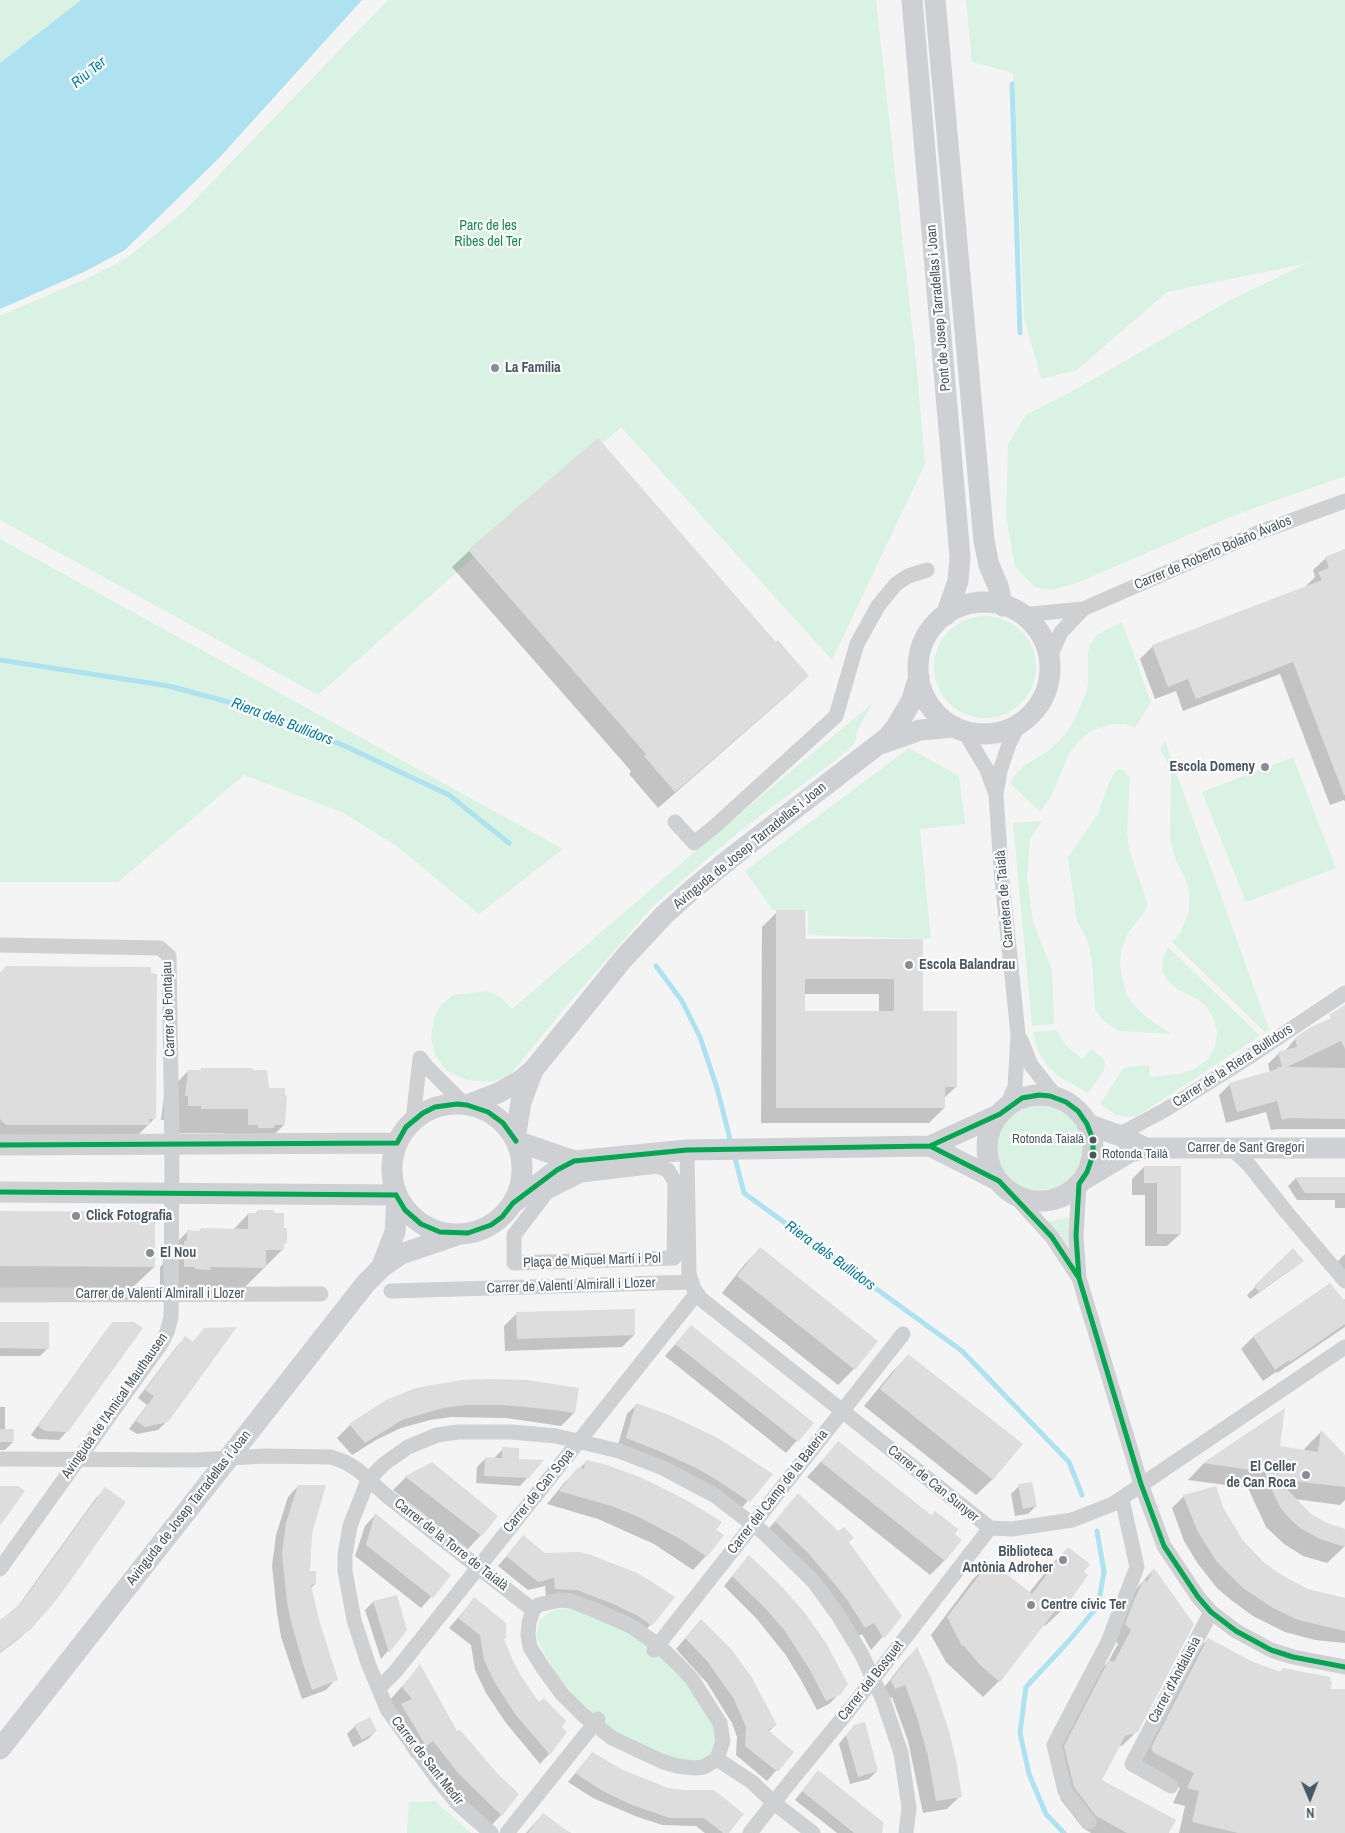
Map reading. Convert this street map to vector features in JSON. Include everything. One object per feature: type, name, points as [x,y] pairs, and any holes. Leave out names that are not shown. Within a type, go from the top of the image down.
[{"type":"main road","name":"Pont de Josep Tarradellas i Joan","points":[[912,0],[960,557],[958,581],[946,615]]},
{"type":"main road","name":"Pont de Josep Tarradellas i Joan","points":[[935,0],[984,541],[989,565],[998,586],[1012,610]]},
{"type":"main road","points":[[988,603],[1012,610],[1030,621],[1042,638],[1049,659],[1050,672],[1044,696],[1033,711],[1019,724],[1010,728],[992,733],[973,733],[960,729],[942,718],[930,707],[925,698],[918,667],[921,647],[931,629],[946,615],[959,608],[973,604],[988,603]]},
{"type":"main road","name":"Avinguda de Josep Tarradellas i Joan","points":[[466,1105],[498,1093],[520,1081],[533,1070],[624,958],[664,915],[736,854],[878,745],[896,728],[912,702],[919,677]]},
{"type":"main road","name":"Avinguda de Josep Tarradellas i Joan","points":[[878,745],[920,730],[960,729]]},
{"type":"main road","name":"Avinguda de Josep Tarradellas i Joan","points":[[516,1140],[522,1102],[533,1070]]},
{"type":"main road","points":[[513,1203],[557,1170],[574,1161],[695,1150],[930,1146],[1003,1111],[1016,1101],[1030,1096],[1057,1098],[1073,1106],[1087,1124],[1093,1140],[1093,1155],[1081,1182],[1068,1193],[1048,1200],[1034,1200],[1023,1198],[930,1146]]},
{"type":"main road","points":[[447,1105],[466,1105],[479,1108],[495,1116],[516,1140],[521,1154],[522,1174],[519,1191],[513,1203],[502,1217],[491,1225],[478,1231],[460,1234],[440,1232],[421,1224],[405,1210],[397,1196],[391,1170],[393,1154],[403,1131],[414,1120],[435,1108],[447,1105]]},
{"type":"main road","points":[[1003,1111],[990,1131],[987,1146],[988,1160],[1005,1187]]},
{"type":"main road","name":"Carrer de Sant Gregori","points":[[1087,1124],[1146,1148]]},
{"type":"main road","points":[[516,1140],[574,1161]]},
{"type":"main road","points":[[0,1145],[397,1143]]},
{"type":"main road","name":"Carrer de Sant Gregori","points":[[1081,1182],[1130,1152],[1146,1148],[1345,1148]]},
{"type":"main road","points":[[0,1192],[397,1196]]},
{"type":"main road","name":"Avinguda de Josep Tarradellas i Joan","points":[[380,1268],[395,1232],[397,1196]]},
{"type":"main road","name":"Avinguda de Josep Tarradellas i Joan","points":[[0,1749],[348,1306],[380,1268],[401,1254],[460,1234]]},
{"type":"street","name":"Carrer de Roberto Bolaño Ávalos","points":[[1049,659],[1061,632],[1083,609],[1257,533],[1345,501]]},
{"type":"street","points":[[675,822],[694,843],[716,826],[836,716],[854,650],[878,606],[896,584],[908,576],[928,570]]},
{"type":"street","name":"Carrer de Roberto Bolaño Ávalos","points":[[1012,610],[1083,609]]},
{"type":"street","name":"Carretera de Taialà","points":[[1003,1111],[1015,1087],[1018,1034],[1001,870],[996,794],[1000,771],[1009,744],[1019,724]]},
{"type":"street","name":"Carretera de Taialà","points":[[960,729],[987,770],[996,794]]},
{"type":"street","name":"Carrer de Fontajau","points":[[0,945],[160,948],[169,956],[171,1194]]},
{"type":"street","name":"Carrer de la Riera Bullidors","points":[[1118,1135],[1165,1110],[1345,993]]},
{"type":"street","name":"Carretera de Taialà","points":[[1018,1034],[1031,1065],[1057,1098]]},
{"type":"street","points":[[414,1120],[420,1058],[466,1105]]},
{"type":"street","points":[[1231,1148],[1249,1165],[1345,1281]]},
{"type":"street","points":[[695,1150],[688,1261],[695,1288]]},
{"type":"street","name":"Plaça de Miquel Martí i Pol","points":[[657,1166],[668,1170],[675,1182],[674,1258],[514,1263],[514,1235],[548,1192],[580,1175],[657,1166]]},
{"type":"street","points":[[1081,1182],[1076,1236],[1079,1278],[1150,1513],[1164,1546],[1180,1573],[1211,1612],[1236,1632],[1271,1650],[1293,1657],[1345,1667]]},
{"type":"street","points":[[1005,1187],[1052,1237],[1079,1278]]},
{"type":"street","name":"Avinguda de l'Amical Mauthausen","points":[[0,1569],[164,1338],[170,1324],[171,1194]]},
{"type":"street","name":"Carrer de Valentí Almirall i Llozer","points":[[390,1291],[695,1288]]},
{"type":"street","name":"Carrer de Can Sunyer","points":[[695,1288],[702,1299],[718,1313],[990,1528],[1012,1529],[1072,1520],[1118,1501],[1345,1347]]},
{"type":"street","name":"Carrer de Can Sopa","points":[[379,1688],[394,1672],[579,1442],[695,1288]]},
{"type":"street","name":"Carrer de Valentí Almirall i Llozer","points":[[0,1295],[321,1294]]},
{"type":"street","name":"Carrer del Camp de la Bateria","points":[[656,1647],[903,1334]]},
{"type":"street","points":[[368,1480],[389,1460],[408,1447],[444,1434],[458,1432],[512,1432],[556,1436],[619,1451],[663,1468],[714,1495],[753,1524],[790,1557],[818,1587],[851,1635],[873,1678],[901,1753],[909,1800],[906,1833]]},
{"type":"street","name":"Carrer de la Torre de Taialà","points":[[0,1459],[196,1460],[264,1456],[331,1457],[345,1462],[358,1470],[368,1480],[533,1610]]},
{"type":"street","name":"Carrer de Sant Medir","points":[[368,1480],[350,1526],[344,1555],[354,1620],[368,1663],[387,1709],[426,1766],[458,1804],[491,1833]]},
{"type":"street","points":[[1089,1822],[1064,1791],[1054,1745],[1108,1642],[1137,1568],[1118,1501]]},
{"type":"street","name":"Carrer del Bosquet","points":[[750,1833],[850,1709],[990,1528]]},
{"type":"street","points":[[560,1600],[571,1601],[631,1626],[656,1647],[692,1679],[720,1724],[723,1741],[717,1759],[704,1767],[676,1766],[626,1746],[557,1688],[530,1647],[528,1629],[533,1610],[538,1605],[560,1600]]},
{"type":"street","name":"Carrer d'Andalusia","points":[[1171,1786],[1132,1764],[1211,1612]]},
{"type":"street","points":[[507,1833],[596,1722]]},
{"type":"street","points":[[717,1759],[752,1782],[774,1803],[813,1833]]},
{"type":"green space","points":[[0,0],[81,0],[0,63]]},
{"type":"green space","name":"Parc de les Ribes del Ter","points":[[388,0],[876,0],[917,371],[925,464],[832,660],[621,427],[318,695],[0,520],[0,316],[88,278],[127,258],[185,210]]},
{"type":"green space","points":[[966,0],[1345,0],[1345,476],[1232,516],[1077,583],[1051,590],[1034,587],[1015,566],[1006,517],[1008,444],[1026,415],[1078,388],[1232,299],[1308,263],[1167,292],[1077,370],[1041,379],[1024,318],[1013,73],[972,62]]},
{"type":"green space","points":[[0,539],[563,849],[479,914],[398,847],[344,813],[244,775],[118,882],[0,882]]},
{"type":"green space","points":[[985,616],[1005,620],[1021,631],[1032,647],[1036,667],[1032,687],[1021,703],[1005,714],[985,718],[965,714],[949,703],[938,687],[934,667],[938,647],[949,631],[965,620]]},
{"type":"green space","points":[[1122,622],[1151,702],[1135,728],[1125,724],[1111,724],[1091,731],[1079,741],[1069,754],[1052,795],[1040,812],[1011,784],[1012,778],[1024,766],[1048,751],[1065,735],[1086,694],[1090,644],[1098,634]]},
{"type":"green space","points":[[873,703],[857,731],[855,743],[841,756],[740,831],[654,905],[563,1010],[511,1074],[492,1082],[467,1080],[447,1071],[435,1055],[431,1038],[434,1017],[442,1004],[453,995],[488,991],[500,997],[512,1009],[706,842]]},
{"type":"green space","points":[[1165,741],[1269,1029],[1265,1032],[1172,942],[1181,932],[1189,910],[1189,891],[1176,861],[1170,838],[1171,770],[1160,748]]},
{"type":"green space","points":[[909,748],[959,776],[965,824],[920,829],[931,939],[808,935],[808,911],[773,910],[745,871]]},
{"type":"green space","points":[[1293,757],[1336,868],[1246,902],[1202,792]]},
{"type":"green space","points":[[1117,770],[1123,770],[1130,777],[1127,835],[1130,853],[1147,905],[1146,910],[1128,933],[1122,947],[1120,963],[1122,978],[1126,994],[1134,1005],[1145,1016],[1171,1034],[1118,1031],[1104,1021],[1095,1010],[1092,960],[1087,939],[1077,921],[1068,857],[1098,814],[1109,783]]},
{"type":"green space","points":[[1042,821],[1030,839],[1027,877],[1033,922],[1052,970],[1054,1024],[1032,1026],[1013,823]]},
{"type":"green space","points":[[1168,947],[1260,1036],[1137,1116],[1116,1115],[1100,1104],[1122,1070],[1128,1067],[1149,1065],[1150,1077],[1179,1074],[1194,1069],[1207,1060],[1215,1048],[1217,1032],[1214,1019],[1206,1006],[1177,989],[1167,980],[1162,971],[1163,958]]},
{"type":"green space","points":[[1056,1030],[1066,1045],[1082,1059],[1091,1049],[1103,1058],[1105,1063],[1104,1071],[1088,1093],[1058,1076],[1039,1053],[1033,1032]]},
{"type":"green space","points":[[1032,1104],[1048,1104],[1057,1107],[1071,1116],[1080,1130],[1083,1147],[1080,1164],[1071,1178],[1057,1187],[1048,1190],[1032,1190],[1016,1183],[1004,1171],[997,1155],[997,1139],[1004,1123],[1016,1111]]},
{"type":"green space","points":[[1072,1217],[1073,1262],[1046,1222]]},
{"type":"green space","points":[[565,1608],[592,1615],[624,1629],[665,1659],[686,1681],[702,1702],[718,1735],[715,1752],[703,1762],[675,1760],[614,1732],[594,1715],[552,1669],[536,1636],[539,1621],[545,1615],[554,1610]]},
{"type":"green space","points":[[435,1801],[471,1833],[407,1833],[409,1802]]},
{"type":"water","name":"Riu Ter","points":[[81,0],[362,0],[220,157],[125,250],[86,271],[0,309],[0,63]]},
{"type":"building","points":[[598,438],[776,642],[778,640],[809,676],[675,792],[644,756],[646,754],[468,550]]},
{"type":"building","points":[[1345,549],[1344,795],[1293,662],[1196,699],[1188,679],[1168,687],[1152,645],[1322,580],[1318,572],[1329,568],[1325,557]]},
{"type":"building","points":[[776,910],[805,910],[806,939],[923,939],[923,1011],[957,1011],[957,1087],[945,1087],[945,1108],[776,1108]],"holes":[[[805,979],[894,979],[894,1011],[805,1011]]]},
{"type":"building","points":[[6,966],[151,967],[151,973],[157,974],[156,1119],[149,1119],[150,1125],[6,1125],[0,1119],[0,973]]},
{"type":"building","points":[[1345,1005],[1345,1049],[1341,1041],[1287,1067],[1345,1068],[1345,1119],[1289,1118],[1282,1120],[1277,1101],[1237,1112],[1229,1083],[1282,1067],[1278,1052],[1297,1047],[1295,1038],[1309,1028],[1331,1018],[1329,1015]]},
{"type":"building","points":[[201,1068],[253,1068],[253,1070],[267,1070],[269,1088],[285,1088],[285,1096],[287,1095],[285,1125],[274,1125],[274,1128],[258,1128],[258,1125],[248,1125],[248,1109],[201,1109],[201,1106],[188,1106],[188,1096],[185,1096],[188,1070],[201,1070]]},
{"type":"building","points":[[1144,1166],[1181,1166],[1181,1234],[1157,1234],[1157,1183],[1144,1183]]},
{"type":"building","points":[[1295,1177],[1345,1177],[1345,1193],[1305,1193]]},
{"type":"building","points":[[258,1210],[274,1210],[274,1213],[284,1213],[284,1228],[287,1228],[287,1243],[284,1243],[284,1250],[266,1250],[266,1268],[210,1267],[211,1270],[184,1267],[184,1241],[187,1241],[187,1230],[201,1231],[201,1228],[248,1229],[248,1213],[258,1213]]},
{"type":"building","points":[[0,1211],[155,1212],[155,1267],[0,1266]]},
{"type":"building","points":[[760,1247],[878,1341],[855,1370],[737,1276]]},
{"type":"building","points":[[1293,1248],[1304,1261],[1259,1292],[1254,1286]]},
{"type":"building","points":[[1330,1283],[1345,1301],[1345,1324],[1290,1362],[1289,1360],[1275,1370],[1253,1336]]},
{"type":"building","points":[[635,1309],[635,1335],[517,1339],[516,1312]]},
{"type":"building","points":[[0,1322],[49,1322],[49,1349],[0,1348]]},
{"type":"building","points":[[112,1322],[134,1322],[143,1328],[68,1432],[45,1431],[38,1426]]},
{"type":"building","points":[[691,1325],[814,1423],[798,1442],[675,1344]]},
{"type":"building","points":[[237,1327],[168,1422],[145,1427],[136,1421],[154,1396],[145,1390],[185,1336],[193,1342],[204,1328]]},
{"type":"building","points":[[908,1354],[1023,1444],[993,1480],[880,1389]]},
{"type":"building","points":[[461,1380],[528,1380],[579,1388],[575,1413],[503,1405],[465,1405],[443,1408],[402,1420],[365,1443],[349,1424],[386,1400],[416,1388]]},
{"type":"building","points":[[636,1403],[669,1415],[718,1438],[773,1474],[750,1502],[696,1468],[626,1438]]},
{"type":"building","name":"El Celler de Can Roca","points":[[1285,1408],[1280,1446],[1318,1452],[1321,1430],[1345,1455],[1345,1487],[1277,1479],[1311,1514],[1327,1523],[1345,1529],[1345,1547],[1320,1539],[1300,1528],[1291,1520],[1282,1510],[1276,1499],[1265,1472],[1203,1463]]},
{"type":"building","points":[[0,1429],[14,1429],[14,1442],[0,1442]]},
{"type":"building","points":[[838,1441],[931,1515],[935,1511],[958,1529],[955,1534],[962,1540],[945,1561],[821,1462]]},
{"type":"building","points":[[502,1447],[519,1448],[519,1459],[544,1460],[529,1478],[484,1476],[485,1457],[502,1458]]},
{"type":"building","points":[[586,1460],[607,1465],[642,1478],[686,1500],[722,1522],[716,1530],[724,1535],[707,1557],[682,1540],[641,1518],[612,1506],[559,1491],[578,1467],[584,1469]]},
{"type":"building","points":[[432,1462],[498,1516],[482,1536],[405,1476]]},
{"type":"building","points":[[1032,1482],[1037,1506],[1023,1509],[1018,1484]]},
{"type":"building","points":[[298,1485],[326,1485],[312,1534],[310,1571],[316,1571],[316,1584],[311,1585],[320,1623],[338,1680],[312,1690],[292,1625],[287,1602],[282,1554],[286,1523]]},
{"type":"building","points":[[0,1486],[18,1486],[25,1491],[0,1526]]},
{"type":"building","points":[[1216,1486],[1223,1507],[1241,1539],[1264,1563],[1308,1589],[1345,1598],[1345,1631],[1298,1620],[1273,1608],[1243,1588],[1217,1562],[1198,1532],[1183,1495]]},
{"type":"building","points":[[105,1487],[126,1502],[58,1598],[31,1629],[0,1652],[0,1620],[14,1610],[27,1595]]},
{"type":"building","points":[[798,1493],[838,1531],[844,1527],[854,1538],[849,1542],[902,1616],[884,1639],[874,1623],[865,1628],[833,1582],[809,1554],[775,1521]]},
{"type":"building","points":[[375,1513],[451,1575],[433,1598],[366,1545]]},
{"type":"building","points":[[523,1535],[545,1553],[579,1552],[591,1555],[635,1572],[675,1597],[652,1626],[638,1616],[611,1603],[577,1590],[555,1589],[554,1578],[538,1582],[506,1556]]},
{"type":"building","points":[[1068,1547],[1090,1564],[1084,1572],[1088,1575],[1063,1611],[1058,1607],[1000,1682],[962,1646],[947,1617],[990,1561],[1032,1594]]},
{"type":"building","points":[[749,1555],[783,1588],[805,1613],[826,1643],[848,1684],[840,1695],[826,1701],[810,1670],[785,1631],[765,1608],[732,1576]]},
{"type":"building","points":[[1154,1568],[1194,1624],[1138,1732],[1125,1736],[1102,1780],[1176,1820],[1169,1833],[1127,1833],[1096,1816],[1074,1787],[1064,1746],[1109,1660],[1114,1662],[1131,1630],[1125,1624],[1144,1580],[1147,1582]]},
{"type":"building","points":[[397,1595],[407,1630],[389,1653],[373,1601]]},
{"type":"building","points":[[474,1597],[506,1623],[506,1638],[504,1639],[522,1678],[539,1702],[544,1698],[566,1721],[562,1727],[567,1732],[550,1755],[515,1714],[495,1683],[484,1660],[480,1635],[458,1618]]},
{"type":"building","points":[[701,1619],[732,1650],[752,1678],[777,1725],[768,1730],[794,1752],[778,1772],[745,1746],[746,1727],[734,1699],[707,1661],[685,1638]]},
{"type":"building","points":[[1208,1638],[1253,1662],[1281,1672],[1283,1668],[1330,1677],[1330,1681],[1332,1681],[1331,1689],[1345,1689],[1345,1833],[1238,1833],[1192,1822],[1199,1791],[1187,1788],[1194,1773],[1154,1753],[1151,1748]]},
{"type":"building","points":[[917,1647],[931,1678],[949,1731],[962,1797],[936,1801],[928,1756],[916,1714],[905,1685],[895,1689],[891,1680]]},
{"type":"building","points":[[420,1664],[457,1731],[460,1730],[498,1774],[519,1794],[502,1816],[459,1774],[433,1741],[426,1746],[401,1704],[412,1699],[402,1687]]},
{"type":"building","points":[[370,1717],[377,1731],[362,1740],[354,1725]]},
{"type":"building","points":[[865,1722],[878,1771],[858,1777],[846,1735],[854,1725]]},
{"type":"building","points":[[592,1752],[623,1770],[668,1788],[714,1790],[744,1814],[729,1833],[723,1833],[704,1818],[670,1818],[632,1805],[601,1790],[575,1773]]},
{"type":"building","points":[[818,1770],[884,1823],[882,1833],[854,1833],[802,1791]]},
{"type":"building","points":[[543,1813],[570,1833],[528,1833]]},
{"type":"waterway","points":[[1012,84],[1020,333]]},
{"type":"waterway","name":"Riera dels Bullidors","points":[[0,660],[169,686],[254,709],[345,746],[449,795],[509,843]]},
{"type":"waterway","name":"Riera dels Bullidors","points":[[656,966],[682,1001],[700,1037],[717,1088],[731,1143]]},
{"type":"waterway","name":"Riera dels Bullidors","points":[[734,1154],[744,1193],[962,1351],[1069,1462],[1082,1495]]},
{"type":"waterway","name":"Riera dels Bullidors","points":[[1064,1833],[1046,1814],[1029,1774],[1020,1733],[1026,1687],[1098,1606],[1104,1572],[1097,1531]]},
{"type":"transit line","points":[[396,1195],[405,1210],[421,1224],[440,1232],[468,1233],[491,1225],[502,1217],[513,1203],[557,1170],[574,1161],[687,1150],[930,1146],[1000,1114],[1022,1098],[1039,1095],[1050,1096],[1066,1102],[1078,1111],[1087,1124],[1093,1140],[1093,1155],[1087,1172],[1079,1184]]},
{"type":"transit line","points":[[397,1143],[406,1127],[423,1113],[435,1107],[457,1104],[467,1105],[488,1112],[503,1123],[516,1141]]},
{"type":"transit line","points":[[0,1145],[397,1143]]},
{"type":"transit line","points":[[930,1146],[999,1181],[1052,1237],[1079,1278]]},
{"type":"transit line","points":[[1079,1184],[1076,1236],[1079,1278],[1141,1484],[1164,1546],[1198,1597],[1211,1612],[1236,1631],[1271,1650],[1293,1657],[1345,1667]]},
{"type":"transit line","points":[[0,1192],[396,1195]]},
{"type":"place","name":"La Família","points":[[495,368]]},
{"type":"place","name":"Escola Domeny","points":[[1265,767]]},
{"type":"place","name":"Escola Balandrau","points":[[909,965]]},
{"type":"place","name":"Rotonda Taialà","points":[[1093,1140]]},
{"type":"place","name":"Rotonda Tailà","points":[[1093,1155]]},
{"type":"place","name":"Click Fotografia","points":[[76,1216]]},
{"type":"place","name":"El Nou","points":[[150,1253]]},
{"type":"place","name":"El Celler de Can Roca","points":[[1306,1475]]},
{"type":"place","name":"Biblioteca Antònia Adroher","points":[[1063,1560]]},
{"type":"place","name":"Centre cívic Ter","points":[[1031,1605]]}]
